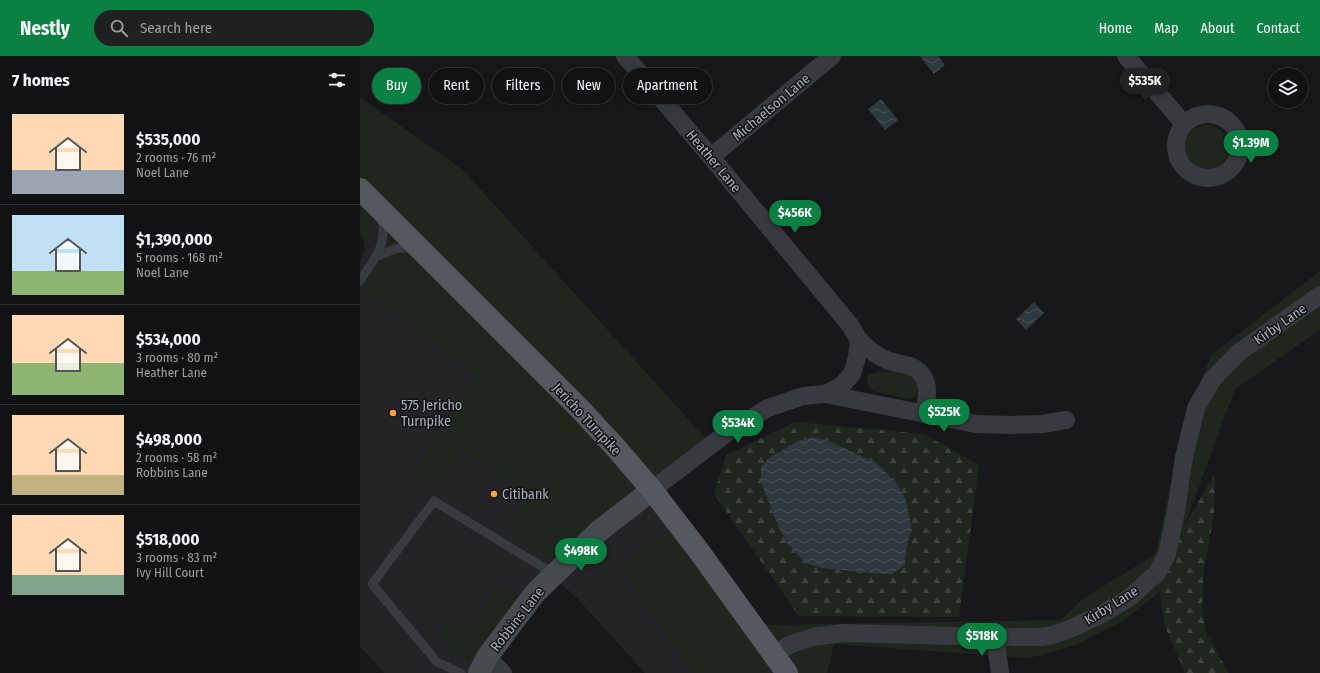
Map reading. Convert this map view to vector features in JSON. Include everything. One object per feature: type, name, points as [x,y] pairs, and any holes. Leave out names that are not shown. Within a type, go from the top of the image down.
[{"type":"main road","name":"Jericho Turnpike","points":[[360,189],[580,409],[616,448],[652,490],[698,550],[774,654],[786,673]]},
{"type":"street","name":"Heather Lane","points":[[625,56],[850,325],[858,340],[878,356],[888,361],[910,366],[918,370],[923,376],[928,389],[924,414]]},
{"type":"street","name":"Michaelson Lane","points":[[711,157],[832,56]]},
{"type":"street","points":[[1126,56],[1184,124]]},
{"type":"street","name":"Kirby Lane","points":[[774,654],[791,644],[813,637],[843,633],[1041,637],[1053,635],[1072,628],[1100,615],[1129,598],[1157,573],[1167,554],[1176,511],[1184,457],[1196,408],[1212,380],[1238,353],[1320,295]]},
{"type":"street","points":[[825,394],[841,386],[852,374],[857,357],[858,340]]},
{"type":"street","points":[[652,490],[728,432],[768,408],[803,396],[825,394],[976,424],[1042,424],[1066,420]]},
{"type":"street","name":"Robbins Lane","points":[[483,665],[525,605],[554,574],[599,531],[652,490]]},
{"type":"street","points":[[995,637],[1000,673]]},
{"type":"street","points":[[483,665],[503,673]]},
{"type":"lane","points":[[360,282],[376,257],[382,242],[384,230],[378,207]]},
{"type":"lane","points":[[376,257],[396,248],[411,248],[422,251]]},
{"type":"lane","points":[[461,673],[437,662],[372,584],[434,501],[554,574]]},
{"type":"shaded area","points":[[377,207],[600,433],[786,673],[645,673],[576,597],[551,575],[479,673],[384,673],[360,646],[360,262]]},
{"type":"green space","points":[[360,97],[463,170],[708,441],[558,568],[507,532],[530,497],[462,450],[443,477],[437,482],[420,481],[412,475],[479,376],[360,286],[360,281],[397,223],[377,207],[365,249],[364,240],[360,233]]},
{"type":"green space","points":[[1207,125],[1219,129],[1225,135],[1229,147],[1225,159],[1219,165],[1207,169],[1195,165],[1189,159],[1185,147],[1189,135],[1195,129]]},
{"type":"green space","points":[[1320,271],[1320,330],[1235,389],[1160,592],[1121,622],[1076,645],[1030,658],[834,644],[827,673],[795,673],[761,625],[1060,620],[1083,599],[1155,554],[1184,426],[1211,355]]},
{"type":"green space","points":[[879,372],[906,373],[919,382],[919,390],[916,396],[908,399],[873,391],[867,384],[868,375]]},
{"type":"green space","points":[[796,422],[924,434],[979,465],[959,617],[799,616],[714,494],[726,455]],"holes":[[[813,437],[829,441],[878,464],[897,484],[905,497],[912,529],[906,549],[905,565],[892,574],[821,568],[805,563],[787,543],[778,526],[764,489],[769,458],[798,441]]]},
{"type":"green space","points":[[1215,473],[1214,515],[1204,571],[1202,608],[1206,633],[1229,673],[1185,673],[1164,624],[1160,592],[1183,529]]},
{"type":"green space","points":[[679,525],[786,673],[694,673],[620,567]]},
{"type":"green space","points":[[487,578],[494,579],[502,586],[527,601],[482,667],[451,652],[446,648],[441,637],[444,628],[451,623],[471,625],[495,591],[493,583],[478,585]]},
{"type":"water","points":[[920,56],[938,56],[945,65],[934,74]]},
{"type":"water","points":[[881,99],[898,120],[885,130],[868,109]]},
{"type":"water","points":[[1034,302],[1044,313],[1026,330],[1016,319]]},
{"type":"water","points":[[813,437],[829,441],[878,464],[897,484],[905,497],[912,529],[906,549],[905,565],[892,574],[821,568],[805,563],[787,543],[778,526],[761,482],[761,467],[769,458],[798,441]]},
{"type":"place","name":"575 Jericho Turnpike","points":[[393,413]]},
{"type":"place","name":"Citibank","points":[[494,494]]}]
